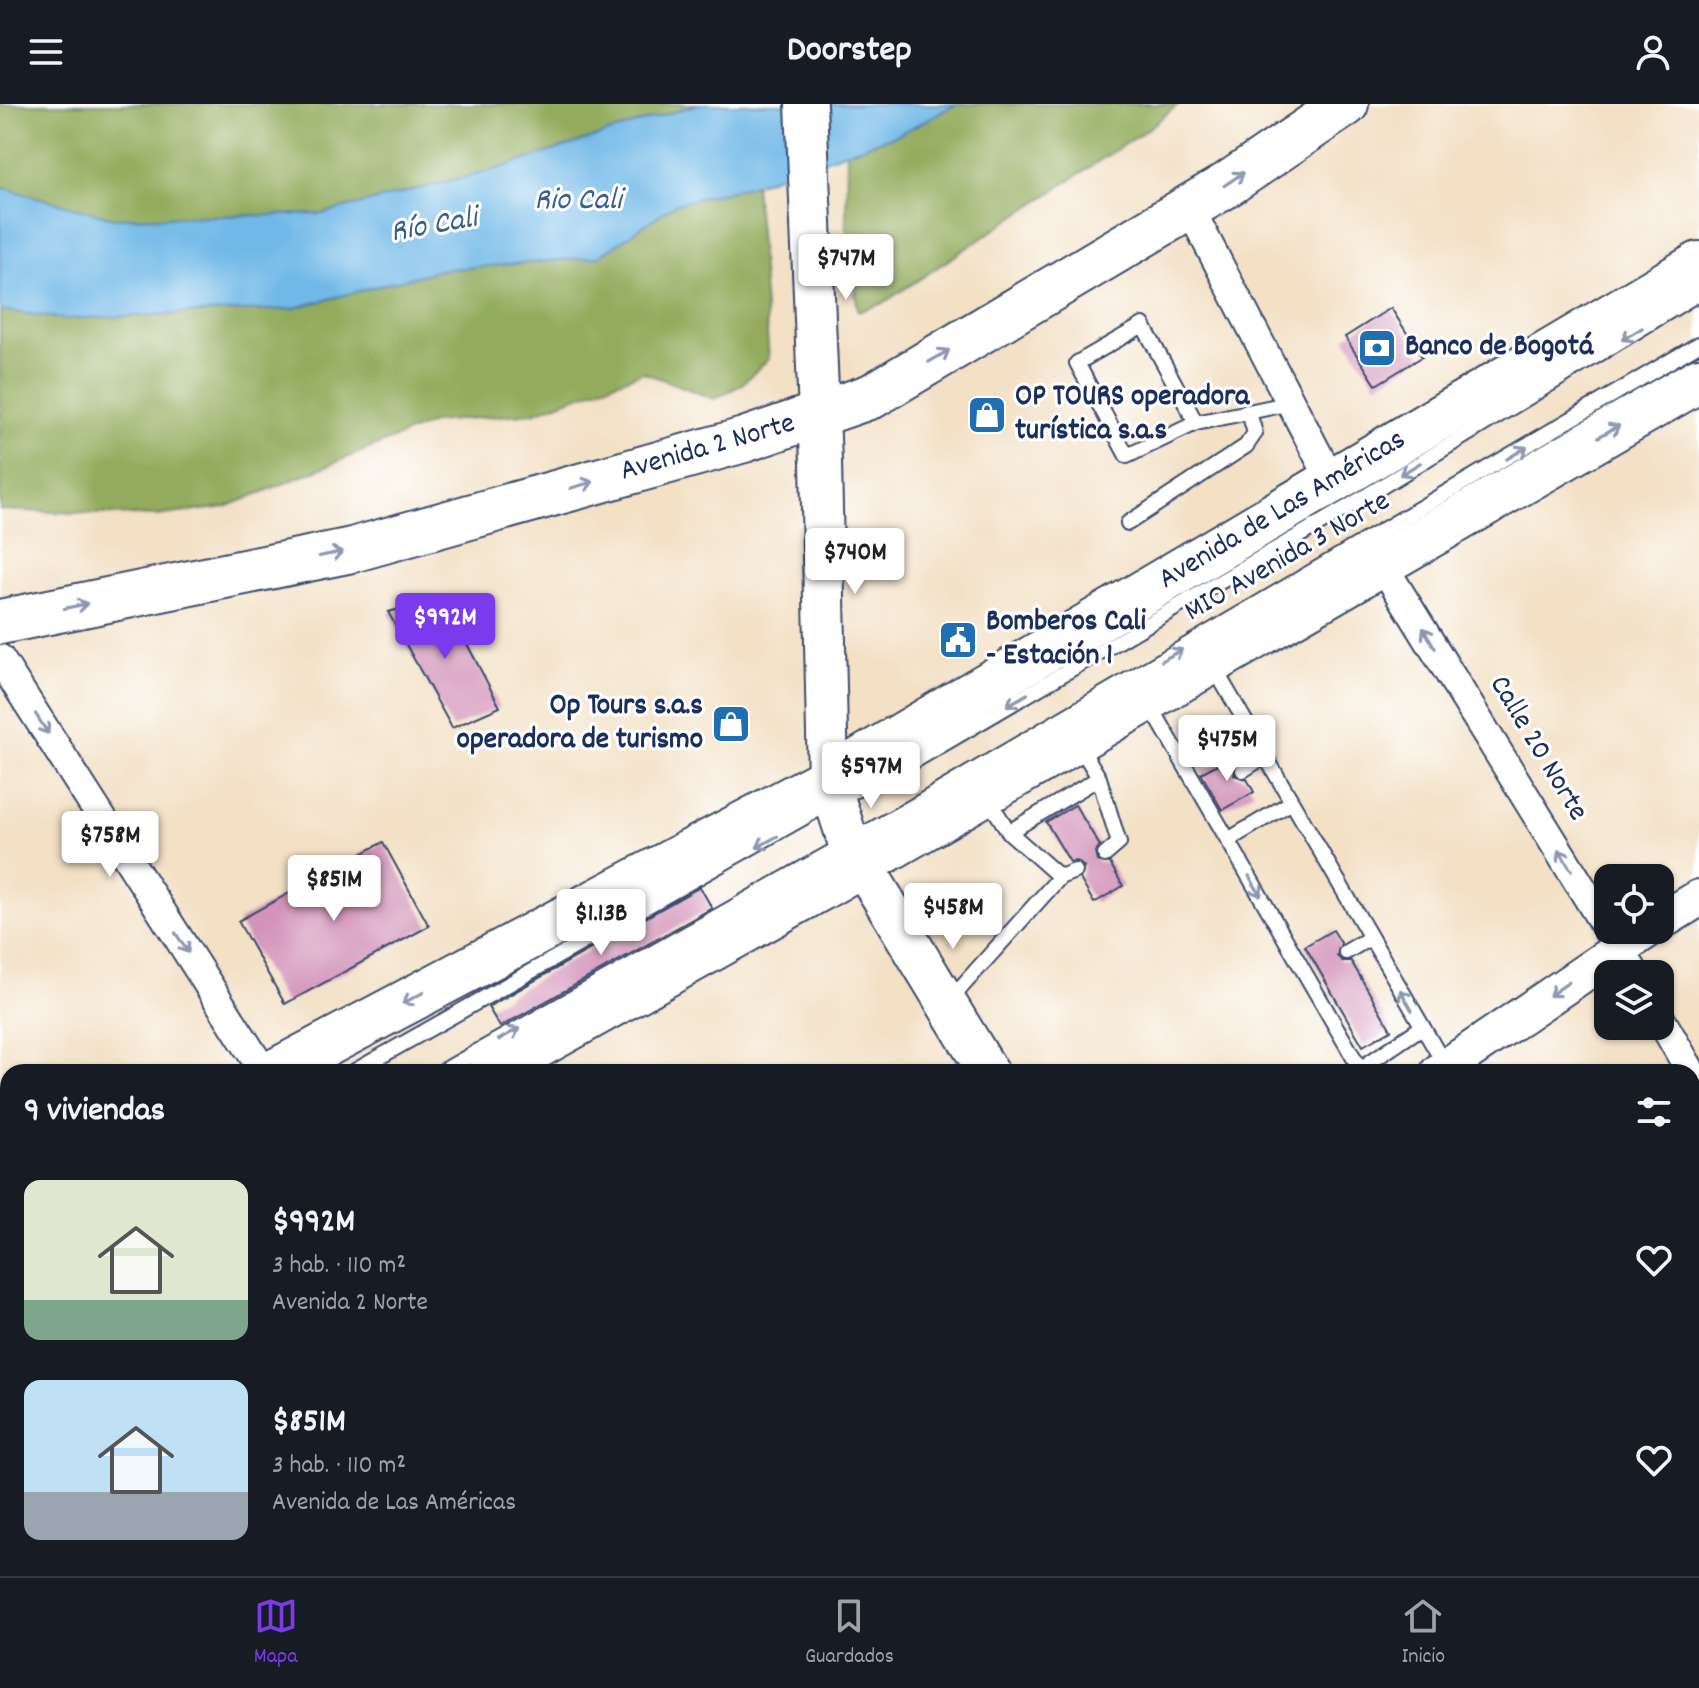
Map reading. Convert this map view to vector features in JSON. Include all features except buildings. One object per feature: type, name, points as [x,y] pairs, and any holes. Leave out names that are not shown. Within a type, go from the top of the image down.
[{"type":"main road","points":[[806,104],[831,790],[856,852],[983,1064]]},
{"type":"main road","name":"Avenida 2 Norte","points":[[0,622],[352,550],[819,416],[872,396],[1189,207],[1346,104]]},
{"type":"main road","name":"Avenida de Las Américas","points":[[290,1064],[831,790],[1332,482],[1699,264]]},
{"type":"main road","points":[[504,1064],[856,852],[984,792],[1380,561],[1699,380]]},
{"type":"street","points":[[1189,207],[1332,482]]},
{"type":"street","name":"Calle 20 Norte","points":[[1380,561],[1633,951]]},
{"type":"street","points":[[0,659],[259,1064]]},
{"type":"street","points":[[1674,913],[1699,898]]},
{"type":"street","points":[[1452,1064],[1633,951]]},
{"type":"street","points":[[1672,1040],[1686,1064]]},
{"type":"lane","name":"MIO Avenida 3 Norte","points":[[367,1064],[831,790],[904,767],[1321,523],[1699,293]]},
{"type":"lane","points":[[1196,423],[1143,325],[1077,363],[1127,456],[1196,423],[1291,403]]},
{"type":"lane","name":"MIO Avenida 3 Norte","points":[[456,1064],[856,852],[1699,344]]},
{"type":"lane","points":[[1128,523],[1253,440],[1255,433],[1249,413]]},
{"type":"lane","points":[[1209,660],[1422,1027],[1439,1064]]},
{"type":"lane","points":[[1146,697],[1205,793],[1228,840],[1312,972],[1358,1064]]},
{"type":"lane","points":[[1076,738],[1099,778],[1119,843],[1105,855]]},
{"type":"lane","points":[[1243,770],[1265,756]]},
{"type":"lane","points":[[1009,832],[1099,778]]},
{"type":"lane","points":[[984,792],[1009,832],[1060,877]]},
{"type":"lane","points":[[1228,840],[1292,802]]},
{"type":"lane","points":[[947,1003],[1060,877],[1075,871]]},
{"type":"lane","points":[[1346,952],[1370,938]]},
{"type":"lane","points":[[1371,1064],[1422,1027]]},
{"type":"green space","points":[[0,104],[698,104],[497,169],[322,214],[114,218],[0,187]]},
{"type":"green space","points":[[957,104],[1179,104],[1149,128],[883,303],[858,312],[846,223],[847,152],[899,134]]},
{"type":"green space","points":[[755,184],[769,359],[741,385],[714,399],[643,372],[533,413],[434,422],[226,507],[156,516],[0,510],[0,310],[65,319],[291,309],[439,270],[598,257],[675,204]]},
{"type":"water","name":"Rio Cali","points":[[698,104],[957,104],[899,134],[755,184],[675,204],[598,257],[439,270],[291,309],[65,319],[0,310],[0,187],[114,218],[322,214],[497,169]]},
{"type":"place","name":"Banco de Bogotá","points":[[1377,348]]},
{"type":"place","name":"OP TOURS operadora turística s.a.s","points":[[987,415]]},
{"type":"place","name":"Bomberos Cali - Estación 1","points":[[958,640]]},
{"type":"place","name":"Op Tours s.a.s operadora de turismo","points":[[731,724]]},
{"type":"water label","name":"Río Cali","points":[[434,227]]}]
